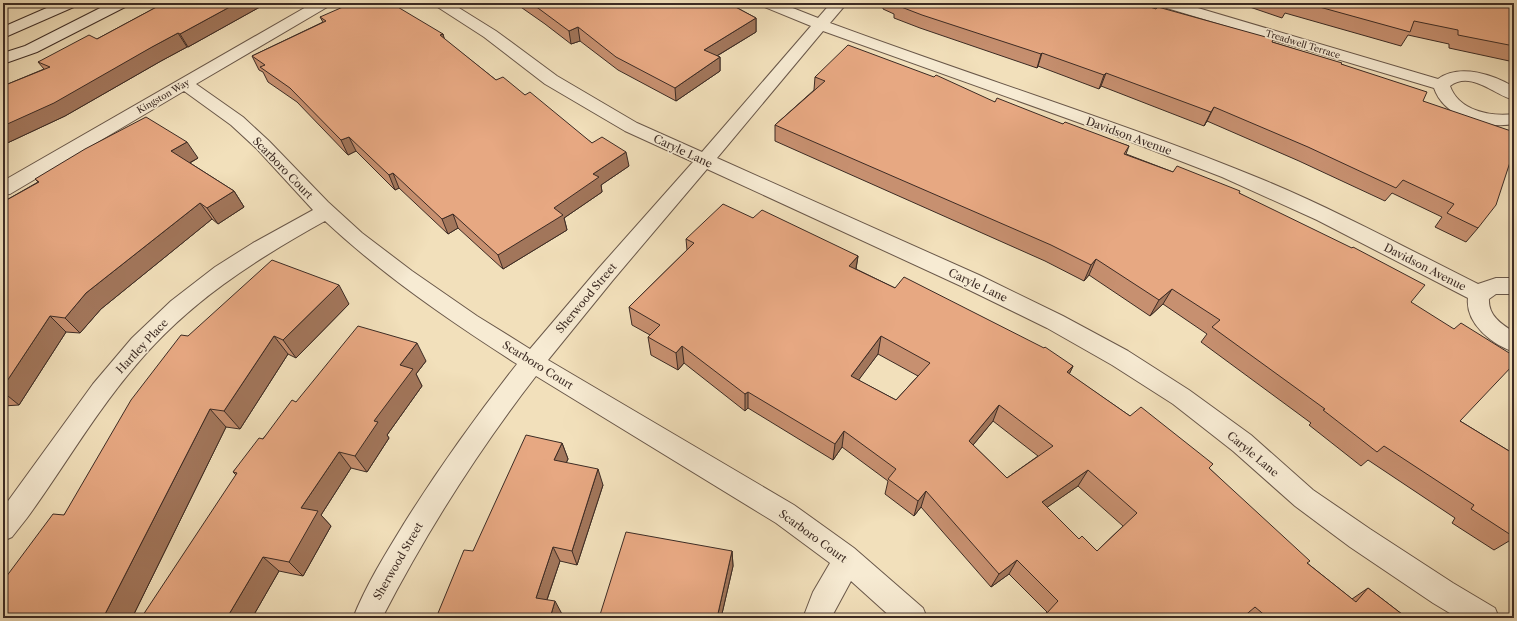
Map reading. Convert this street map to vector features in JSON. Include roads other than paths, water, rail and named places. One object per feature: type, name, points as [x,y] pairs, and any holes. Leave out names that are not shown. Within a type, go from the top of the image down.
[{"type":"street","points":[[3,32],[71,3]]},
{"type":"street","points":[[3,60],[31,48],[122,3]]},
{"type":"street","name":"Kingston Way","points":[[3,189],[324,3]]},
{"type":"street","name":"Caryle Lane","points":[[441,3],[490,34],[522,59],[585,101],[630,127],[971,281],[1055,322],[1120,358],[1181,396],[1242,443],[1304,498],[1360,538],[1443,593],[1485,618]]},
{"type":"street","name":"Davidson Avenue","points":[[767,3],[820,26],[1037,102],[1230,173],[1333,220],[1480,295]]},
{"type":"street","name":"Sherwood Street","points":[[367,618],[421,521],[462,456],[504,398],[571,315],[839,3]]},
{"type":"street","name":"Treadwell Terrace","points":[[1165,3],[1441,85]]},
{"type":"street","points":[[1514,95],[1499,85],[1473,78],[1452,78],[1445,81],[1441,85],[1442,92],[1447,100],[1470,114],[1499,121],[1514,119]]},
{"type":"street","name":"Scarboro Court","points":[[184,84],[236,121],[263,145],[293,180],[326,212],[355,238],[404,277],[469,322],[532,362],[785,514],[847,560],[914,618]]},
{"type":"street","name":"Hartley Place","points":[[3,528],[117,371],[150,335],[186,301],[221,274],[263,247],[326,212]]},
{"type":"street","name":"Davidson Avenue","points":[[1514,286],[1497,285],[1487,289],[1480,295],[1478,305],[1483,317],[1494,330],[1514,343]]},
{"type":"street","points":[[817,618],[823,602],[847,560]]}]
